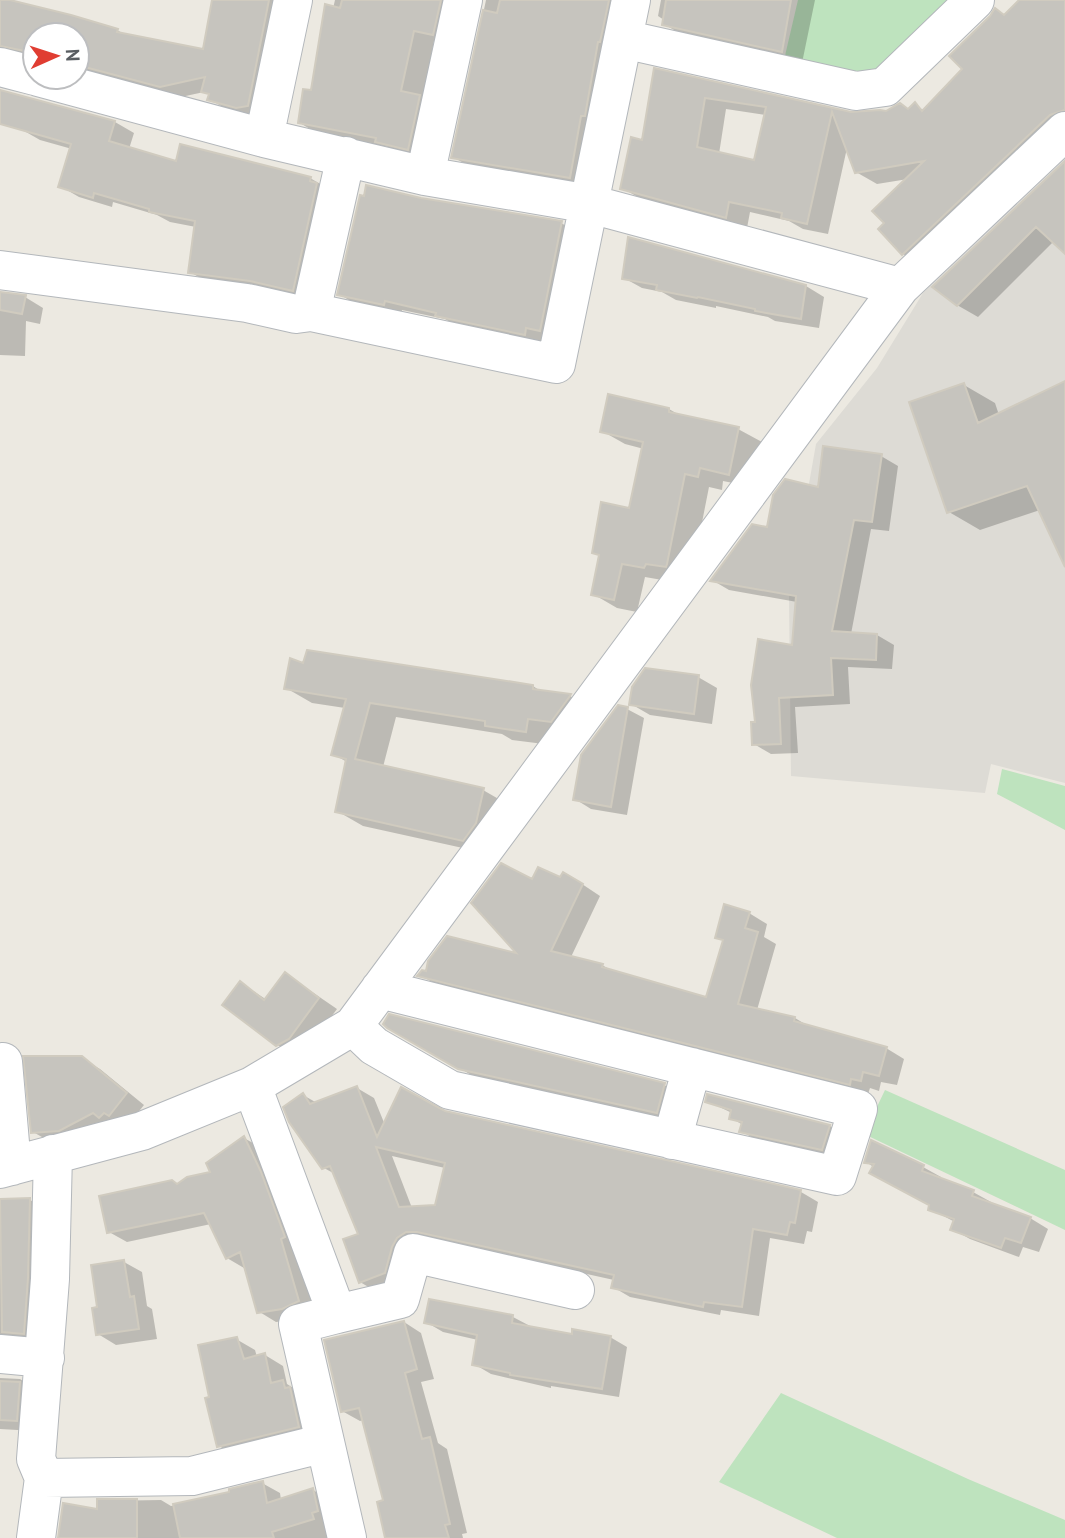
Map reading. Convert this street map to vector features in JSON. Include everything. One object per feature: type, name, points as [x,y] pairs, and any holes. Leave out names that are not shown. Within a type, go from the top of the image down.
[{"type":"street","points":[[264,138],[293,0]]},
{"type":"street","points":[[425,176],[463,0]]},
{"type":"street","points":[[0,270],[247,303],[296,314],[311,312],[556,364],[631,0]]},
{"type":"street","points":[[623,39],[856,91],[885,88],[975,0]]},
{"type":"street","points":[[0,66],[21,72]]},
{"type":"street","points":[[89,91],[264,138],[425,176],[590,204],[900,287]]},
{"type":"street","points":[[3,1062],[6,1167],[142,1131],[252,1086],[353,1026],[900,287],[1065,131]]},
{"type":"street","points":[[311,312],[346,156]]},
{"type":"street","points":[[353,1026],[374,1046],[450,1090],[837,1176],[858,1109],[380,989]]},
{"type":"street","points":[[672,1140],[692,1067]]},
{"type":"street","points":[[252,1086],[337,1314]]},
{"type":"street","points":[[36,1538],[44,1478],[36,1460],[50,1279],[53,1154]]},
{"type":"street","points":[[347,1538],[298,1324],[400,1299],[413,1253],[575,1290]]},
{"type":"street","points":[[0,1354],[45,1358]]},
{"type":"street","points":[[44,1478],[192,1476],[325,1443]]},
{"type":"shaded area","points":[[1065,157],[1065,783],[991,764],[985,793],[791,776],[789,597],[816,444],[877,368],[923,293]]},
{"type":"green space","points":[[798,0],[958,0],[870,78],[784,60]]},
{"type":"green space","points":[[1002,769],[1065,786],[1065,830],[997,794]]},
{"type":"green space","points":[[885,1090],[1065,1170],[1065,1230],[864,1134]]},
{"type":"green space","points":[[781,1393],[968,1479],[1065,1520],[1065,1538],[837,1538],[719,1482]]},
{"type":"building","points":[[0,0],[71,15],[118,29],[117,32],[203,49],[212,0],[269,0],[248,106],[236,108],[207,100],[209,94],[201,92],[205,77],[160,87],[91,69],[91,21],[21,21],[21,50],[0,46]]},
{"type":"building","points":[[342,0],[441,0],[433,35],[414,31],[401,91],[420,95],[408,150],[375,142],[376,138],[298,123],[303,89],[311,90],[325,4],[340,8]]},
{"type":"building","points":[[500,0],[609,0],[598,42],[585,116],[581,116],[570,178],[451,158],[483,10],[497,13]]},
{"type":"building","points":[[666,0],[791,0],[782,52],[662,25]]},
{"type":"building","points":[[1019,0],[1065,0],[1065,110],[1050,115],[902,255],[878,229],[884,223],[872,211],[924,161],[855,173],[832,112],[807,224],[781,218],[782,213],[729,202],[726,218],[620,189],[631,137],[642,140],[654,68],[851,112],[886,111],[900,103],[908,109],[915,102],[922,111],[962,69],[949,56],[995,8],[1004,15]],"holes":[[[705,98],[766,107],[754,160],[697,147]]]},
{"type":"building","points":[[0,90],[115,121],[109,141],[176,161],[180,144],[311,177],[310,181],[317,183],[293,291],[250,281],[188,273],[195,221],[149,212],[149,209],[94,193],[93,198],[58,187],[71,144],[0,124]]},
{"type":"building","points":[[1065,161],[1065,254],[1036,227],[957,306],[932,287]]},
{"type":"building","points":[[366,185],[421,198],[562,221],[540,331],[526,328],[525,335],[435,316],[436,313],[385,301],[384,305],[337,295],[360,195],[364,196]]},
{"type":"building","points":[[628,237],[806,285],[801,319],[656,290],[657,285],[622,279]]},
{"type":"building","points":[[0,292],[26,295],[22,314],[0,310]]},
{"type":"building","points":[[1065,381],[1065,567],[1027,486],[947,513],[909,402],[964,383],[978,423]]},
{"type":"building","points":[[608,394],[669,408],[669,412],[739,427],[729,475],[700,468],[698,477],[685,474],[666,567],[646,564],[644,568],[622,564],[614,600],[591,595],[599,555],[592,553],[601,502],[629,508],[643,442],[600,432]]},
{"type":"building","points":[[823,446],[882,454],[872,522],[854,520],[832,631],[877,634],[876,660],[831,658],[833,695],[779,698],[781,744],[752,745],[751,722],[755,722],[751,685],[758,639],[792,645],[796,596],[710,581],[752,524],[767,527],[773,495],[785,479],[818,487]]},
{"type":"building","points":[[307,650],[533,685],[533,689],[571,694],[551,722],[528,719],[526,732],[485,726],[485,721],[370,703],[355,759],[484,788],[476,823],[463,841],[335,812],[346,759],[331,755],[346,699],[284,689],[290,658],[303,663]]},
{"type":"building","points":[[645,668],[699,675],[694,714],[629,705],[632,687]]},
{"type":"building","points":[[618,705],[628,707],[611,807],[573,800],[581,755]]},
{"type":"building","points":[[501,863],[532,879],[538,867],[560,877],[563,872],[583,884],[551,951],[603,964],[602,967],[706,997],[723,940],[715,938],[724,904],[750,912],[745,928],[758,932],[738,1004],[795,1017],[794,1021],[887,1047],[879,1076],[863,1072],[861,1081],[851,1079],[850,1085],[417,976],[422,970],[426,971],[428,961],[447,936],[516,953],[471,903]]},
{"type":"building","points":[[285,972],[319,998],[289,1039],[276,1046],[222,1005],[240,981],[264,1000]]},
{"type":"building","points":[[389,1014],[665,1083],[657,1113],[458,1069],[387,1028],[383,1024]]},
{"type":"building","points":[[23,1056],[82,1056],[127,1093],[109,1116],[104,1113],[99,1118],[93,1113],[59,1131],[31,1133]]},
{"type":"building","points":[[357,1086],[377,1137],[401,1087],[445,1111],[801,1190],[795,1223],[790,1222],[787,1235],[753,1229],[742,1307],[704,1302],[703,1307],[611,1288],[614,1275],[417,1232],[406,1232],[397,1238],[385,1273],[359,1283],[343,1239],[358,1234],[330,1166],[322,1169],[289,1122],[283,1107],[303,1093],[310,1104]],"holes":[[[376,1147],[445,1163],[435,1205],[399,1207]]]},
{"type":"building","points":[[707,1094],[830,1125],[822,1150],[739,1132],[742,1122],[729,1119],[731,1110],[705,1102]]},
{"type":"building","points":[[244,1136],[261,1172],[285,1237],[281,1239],[299,1301],[282,1309],[257,1313],[240,1252],[226,1259],[204,1213],[107,1233],[99,1196],[172,1180],[177,1184],[187,1177],[210,1172],[206,1163]]},
{"type":"building","points":[[871,1140],[924,1165],[922,1171],[974,1190],[972,1196],[1031,1217],[1021,1243],[1005,1238],[1001,1248],[950,1230],[954,1219],[928,1210],[929,1205],[869,1173],[874,1164],[864,1163]]},
{"type":"building","points":[[30,1198],[24,1334],[2,1332],[0,1199]]},
{"type":"building","points":[[124,1260],[130,1297],[134,1296],[139,1329],[96,1335],[92,1308],[97,1307],[91,1265]]},
{"type":"building","points":[[429,1299],[513,1315],[512,1323],[572,1334],[572,1329],[611,1336],[602,1389],[510,1375],[472,1365],[477,1335],[424,1323]]},
{"type":"building","points":[[404,1321],[417,1369],[405,1373],[422,1439],[430,1437],[450,1524],[445,1525],[449,1538],[385,1538],[377,1502],[383,1500],[359,1408],[341,1412],[324,1340]]},
{"type":"building","points":[[237,1337],[244,1359],[265,1353],[271,1383],[283,1380],[285,1388],[290,1387],[299,1427],[217,1447],[205,1398],[209,1397],[198,1345]]},
{"type":"building","points":[[0,1381],[20,1382],[17,1421],[0,1420]]},
{"type":"building","points":[[263,1481],[267,1503],[313,1488],[318,1511],[312,1513],[314,1519],[272,1532],[274,1538],[180,1538],[173,1504],[229,1492],[229,1489]]},
{"type":"building","points":[[97,1499],[137,1499],[137,1538],[58,1538],[63,1503],[97,1509]]}]
